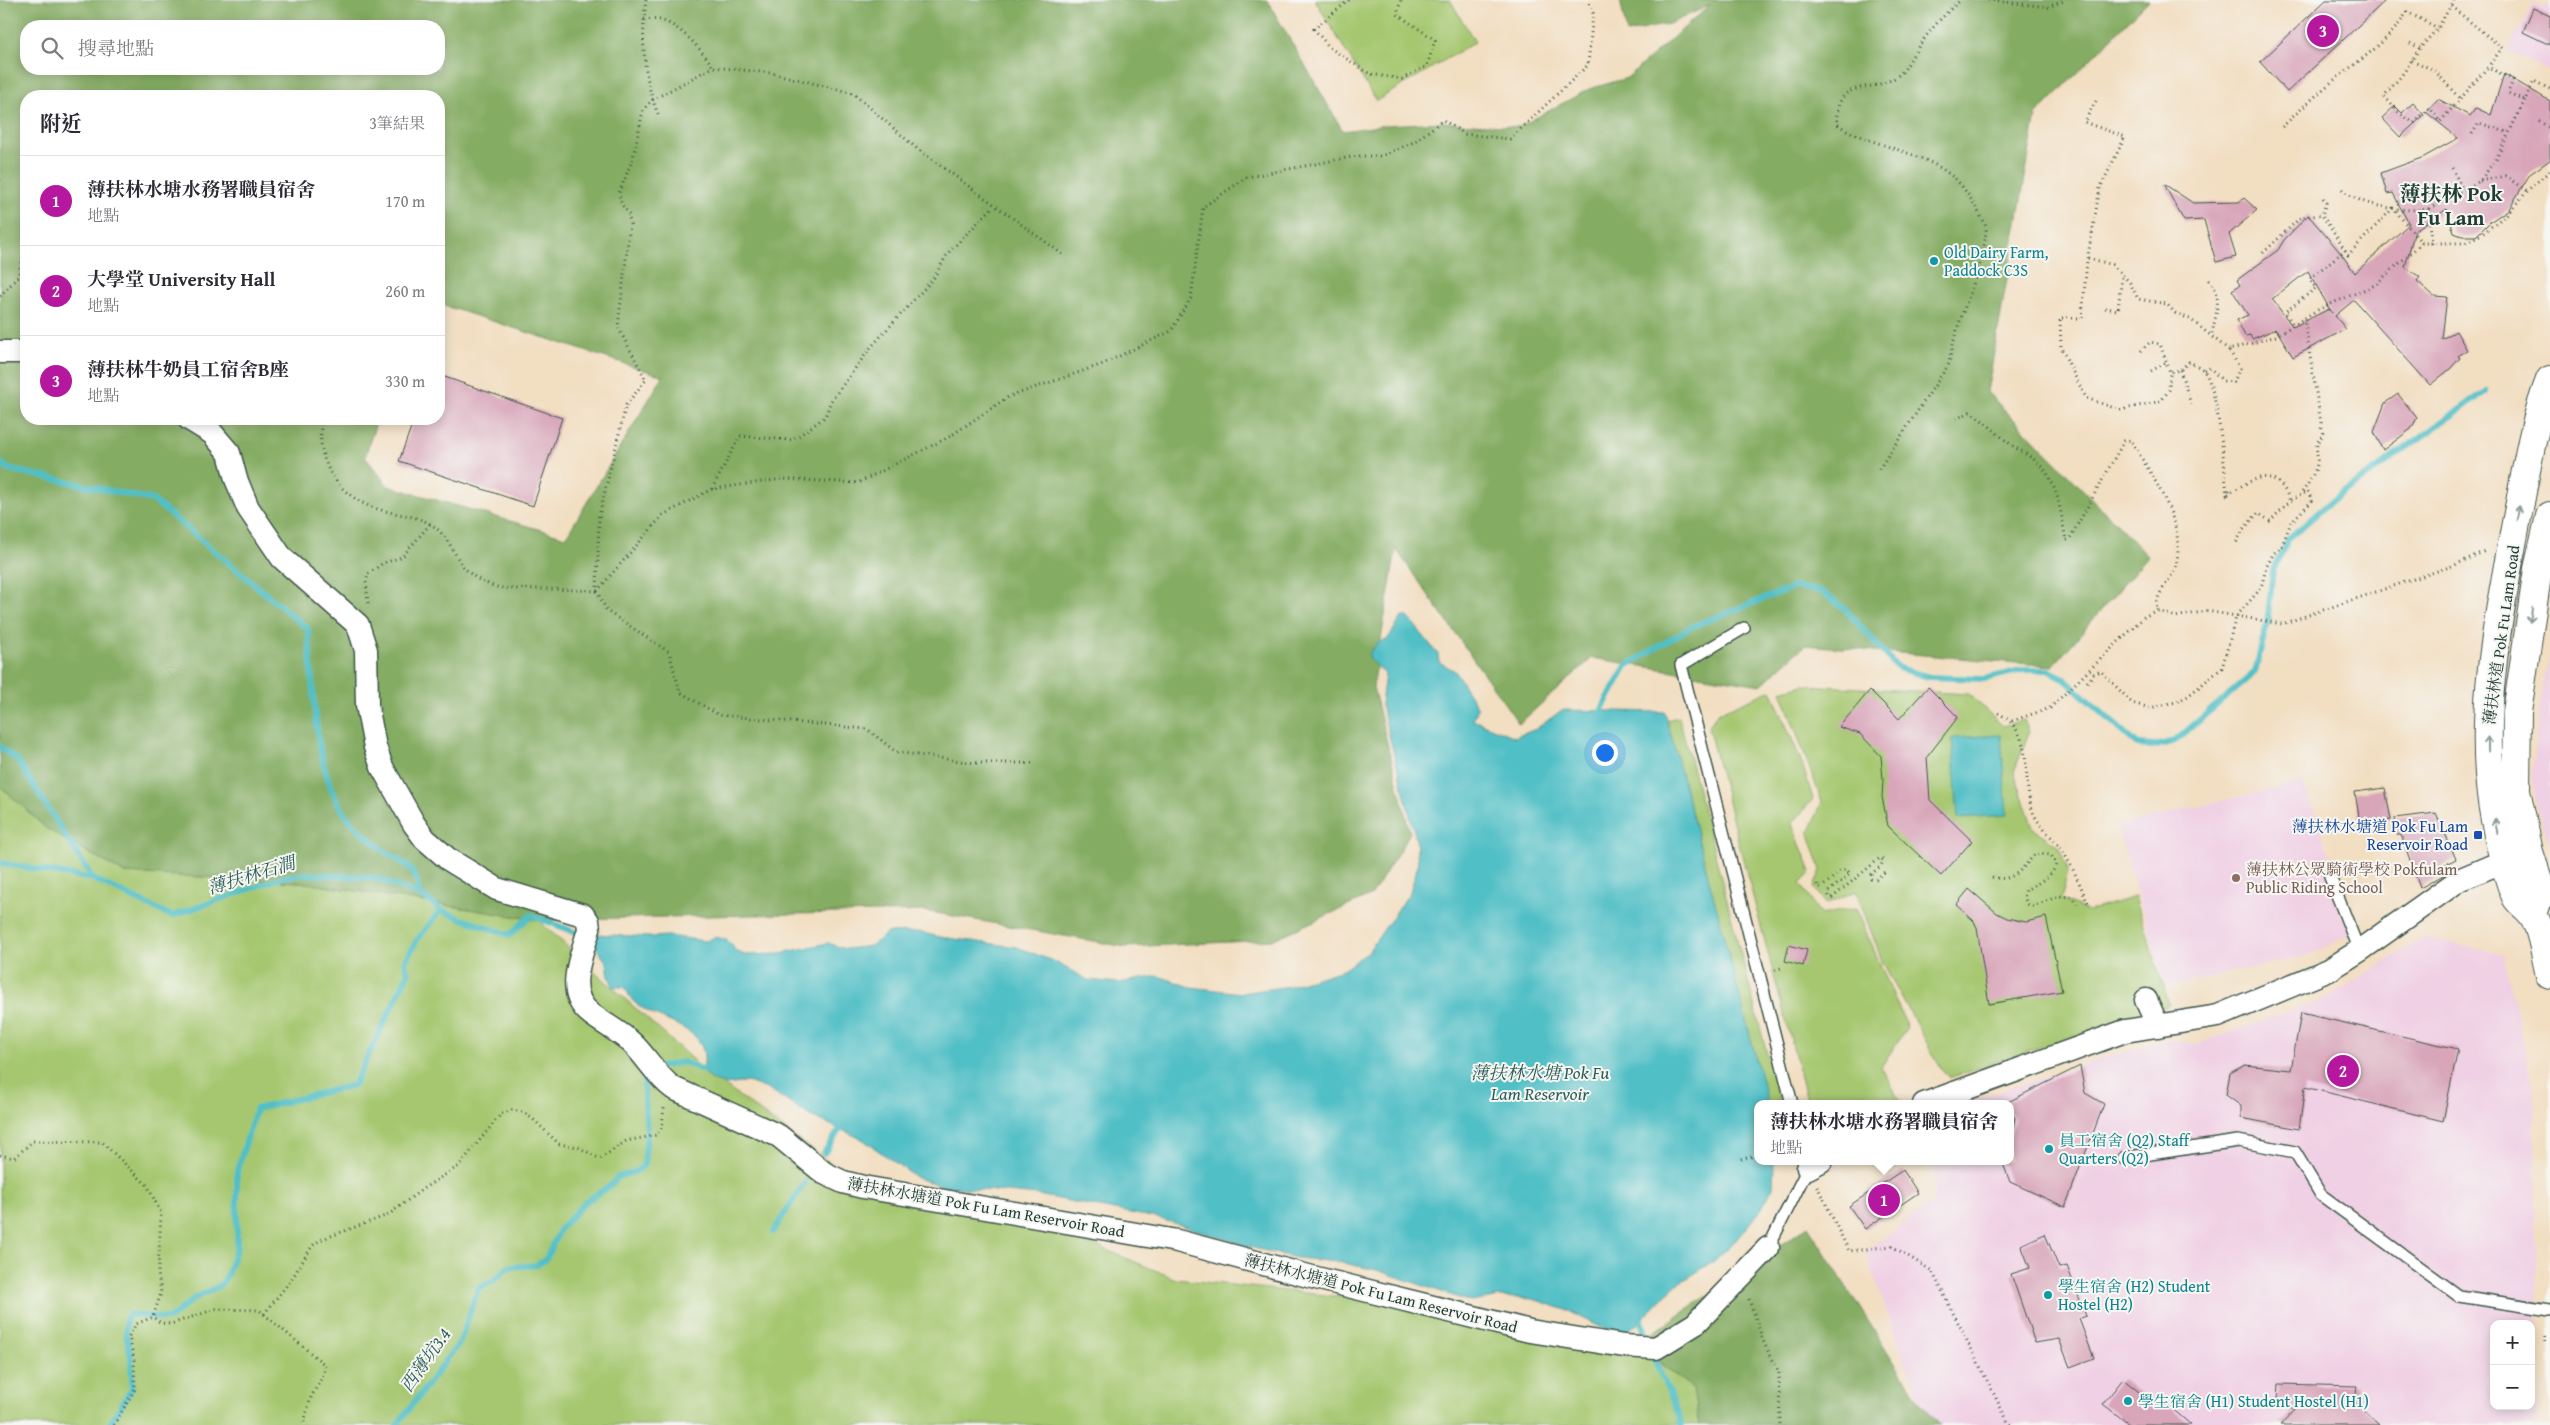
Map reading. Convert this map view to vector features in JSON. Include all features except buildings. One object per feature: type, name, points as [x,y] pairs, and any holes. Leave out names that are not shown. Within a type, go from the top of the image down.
[{"type":"main road","name":"薄扶林道 Pok Fu Lam Road","points":[[2550,380],[2533,430],[2510,555],[2491,681],[2487,722],[2490,792],[2516,856],[2541,889],[2540,920],[2550,975]]},
{"type":"main road","name":"薄扶林道 Pok Fu Lam Road","points":[[2516,856],[2517,712],[2538,569],[2550,516]]},
{"type":"street","points":[[0,352],[20,352]]},
{"type":"street","name":"薄扶林水塘道 Pok Fu Lam Reservoir Road","points":[[199,425],[212,433],[229,453],[236,479],[248,508],[282,558],[295,572],[358,625],[366,650],[367,704],[375,747],[382,767],[414,824],[425,839],[448,859],[497,889],[583,915],[588,921],[589,929],[576,976],[576,989],[589,1012],[631,1042],[668,1084],[779,1136],[824,1173],[862,1188],[1177,1241],[1312,1277],[1530,1331],[1635,1347],[1656,1348],[1695,1324],[1760,1256]]},
{"type":"street","points":[[1935,1100],[2125,1031],[2218,1016],[2329,970],[2459,880],[2516,856]]},
{"type":"street","points":[[2146,1000],[2158,1026]]},
{"type":"lane","points":[[1744,628],[1681,665],[1791,1100]]},
{"type":"lane","points":[[2330,877],[2359,951]]},
{"type":"lane","points":[[2123,1158],[2238,1141],[2295,1152],[2321,1195],[2459,1296],[2550,1310]]},
{"type":"lane","name":"薄扶林水塘道 Pok Fu Lam Reservoir Road","points":[[1760,1256],[1811,1165]]},
{"type":"path","points":[[646,0],[643,50],[652,100],[658,114]]},
{"type":"path","points":[[1349,0],[1314,30],[1330,48],[1370,74],[1402,79],[1427,66],[1435,40],[1397,14],[1400,0]]},
{"type":"path","points":[[597,591],[663,515],[712,490],[782,479],[858,483],[949,437],[1008,397],[1103,364],[1171,330],[1191,298],[1204,207],[1247,177],[1357,156],[1381,156],[1414,142],[1443,120],[1465,134],[1510,139],[1588,65],[1593,13],[1588,0]]},
{"type":"path","points":[[1879,469],[1948,364],[1952,344],[1970,294],[1986,230],[1985,223],[1956,179],[1898,148],[1846,130],[1837,124],[1838,105],[1848,92],[1880,84],[1901,73],[1948,10],[1961,0]]},
{"type":"path","points":[[1988,0],[2048,7],[2066,0]]},
{"type":"path","points":[[2451,6],[2502,48],[2440,122],[2430,108],[2414,123],[2397,111],[2384,96],[2420,48],[2438,28],[2454,0]]},
{"type":"path","points":[[2282,127],[2329,85],[2366,57],[2398,27],[2407,12],[2438,28]]},
{"type":"path","points":[[644,20],[660,20],[684,34],[703,53],[713,67]]},
{"type":"path","points":[[2410,43],[2420,48]]},
{"type":"path","points":[[2412,60],[2435,72],[2460,99]]},
{"type":"path","points":[[1032,763],[975,763],[896,752],[867,729],[719,715],[680,692],[669,652],[607,611],[597,591],[599,516],[626,405],[646,380],[618,328],[630,224],[629,215],[621,203],[619,193],[634,158],[643,110],[652,100],[713,67],[772,73],[853,93],[916,147],[1062,254]]},
{"type":"path","points":[[2488,67],[2513,80],[2508,93],[2526,100]]},
{"type":"path","points":[[2480,181],[2492,167],[2534,81],[2550,89]]},
{"type":"path","points":[[2096,101],[2084,122],[2125,137],[2100,188],[2088,258],[2082,318],[2060,318],[2061,348],[2086,398],[2120,410],[2161,402],[2169,390],[2170,372],[2160,344],[2150,342],[2141,351]]},
{"type":"path","points":[[2539,121],[2550,128]]},
{"type":"path","points":[[2472,134],[2479,123],[2509,133]]},
{"type":"path","points":[[2452,168],[2463,190]]},
{"type":"path","points":[[2393,208],[2422,243],[2465,243],[2482,234],[2506,215],[2550,171]]},
{"type":"path","points":[[2342,189],[2351,198],[2412,211],[2429,209],[2480,181],[2504,176],[2528,191]]},
{"type":"path","points":[[2322,216],[2326,203],[2323,198]]},
{"type":"path","points":[[712,490],[740,436],[793,440],[826,417],[830,401],[871,347],[933,278],[948,253],[994,206]]},
{"type":"path","points":[[2322,216],[2348,255],[2393,208]]},
{"type":"path","points":[[2429,209],[2432,244]]},
{"type":"path","points":[[2263,252],[2301,217],[2322,216]]},
{"type":"path","points":[[2229,350],[2276,336],[2319,308],[2375,285],[2422,243]]},
{"type":"path","points":[[2292,324],[2285,312],[2316,288],[2309,278],[2345,250]]},
{"type":"path","points":[[2088,258],[2113,265],[2130,283],[2138,299],[2148,303],[2167,304],[2175,312],[2190,319],[2200,328],[2212,334],[2229,350],[2240,368],[2234,382],[2223,381],[2210,368],[2204,370]]},
{"type":"path","points":[[0,296],[18,277],[20,269]]},
{"type":"path","points":[[2105,308],[2118,310],[2122,275]]},
{"type":"path","points":[[2209,280],[2215,287],[2218,298],[2212,334]]},
{"type":"path","points":[[2300,494],[2317,464],[2315,448],[2317,440],[2323,435],[2304,319]]},
{"type":"path","points":[[2151,370],[2167,362]]},
{"type":"path","points":[[2170,372],[2180,370],[2189,362],[2204,370],[2211,390],[2223,447],[2227,495]]},
{"type":"path","points":[[2180,370],[2192,407]]},
{"type":"path","points":[[1956,419],[1970,412],[2043,468],[2056,494],[2066,540],[2069,540],[2124,441],[2131,440],[2163,497],[2178,538],[2179,552],[2176,568],[2156,601],[2157,610]]},
{"type":"path","points":[[322,425],[321,440],[324,459],[332,476],[345,492],[375,509],[430,524],[446,540],[465,569],[478,579],[493,586],[510,589],[597,591]]},
{"type":"path","points":[[2227,495],[2242,485],[2266,476],[2276,479],[2286,490],[2290,501]]},
{"type":"path","points":[[2227,495],[2230,489]]},
{"type":"path","points":[[2086,682],[2094,674],[2101,671],[2132,703],[2150,708],[2176,702],[2188,696],[2222,668],[2236,617],[2261,588],[2266,568],[2273,554],[2282,546],[2291,522],[2312,501],[2308,491],[2290,501],[2270,521],[2258,513],[2243,530],[2235,545]]},
{"type":"path","points":[[353,619],[356,600],[368,606],[365,588],[368,574],[383,563],[402,557],[430,524]]},
{"type":"path","points":[[2012,721],[2050,708],[2081,675],[2144,617],[2157,610],[2175,617],[2207,611],[2282,624],[2455,565],[2492,547]]},
{"type":"path","points":[[1998,713],[2017,726],[2027,767],[2029,800],[2038,823],[2065,854],[2088,903]]},
{"type":"path","points":[[1992,877],[2003,880],[2011,878],[2034,854],[2051,855],[2056,864],[2055,868],[2052,874],[2026,890],[2024,897],[2027,904],[2034,906],[2059,896],[2072,897],[2077,904]]},
{"type":"path","points":[[1817,884],[1818,887],[1822,888],[1842,870],[1846,870],[1850,874],[1828,892],[1829,897],[1832,898],[1880,858],[1884,860],[1871,874],[1871,879],[1876,879],[1886,870]]},
{"type":"path","points":[[264,1314],[290,1280],[312,1246],[328,1236],[388,1215],[424,1188],[459,1166],[501,1114],[512,1110],[523,1112],[559,1144],[578,1147],[600,1159],[626,1140],[657,1135],[662,1126],[668,1084]]},
{"type":"path","points":[[0,1155],[14,1158],[33,1142],[102,1142],[147,1185],[161,1214],[158,1273],[161,1293],[153,1316],[136,1324],[129,1336],[134,1360],[135,1389],[114,1425]]},
{"type":"path","points":[[1741,1159],[1754,1156]]},
{"type":"path","points":[[1812,1165],[1849,1251],[1892,1246],[1932,1271],[2008,1422],[2012,1425]]},
{"type":"path","points":[[1760,1256],[1742,1285],[1756,1317],[1764,1343],[1779,1372],[1780,1425]]},
{"type":"path","points":[[153,1316],[161,1323],[171,1324],[216,1309],[259,1310],[324,1366],[324,1374],[310,1397],[303,1425]]},
{"type":"path","points":[[2546,1336],[2546,1342]]},
{"type":"shaded area","points":[[2550,1],[2550,72],[2508,50],[2534,3],[2543,7]]},
{"type":"shaded area","points":[[2550,656],[2550,844],[2543,829],[2531,778],[2544,673]]},
{"type":"shaded area","name":"薄扶林公眾騎術學校 Pokfulam Public Riding School","points":[[2303,782],[2358,931],[2309,955],[2166,987],[2117,826]]},
{"type":"shaded area","points":[[2425,937],[2504,955],[2534,1092],[2538,1308],[2536,1425],[1940,1425],[1920,1403],[1865,1252],[1933,1201],[1935,1165],[2014,1165],[2014,1100],[1973,1100],[2162,1040],[2197,1044],[2327,998]]},
{"type":"green space","points":[[0,0],[1267,0],[1343,131],[1386,125],[1441,122],[1519,127],[1589,89],[1627,78],[1710,5],[1669,24],[1627,33],[1620,0],[2149,0],[2036,115],[1987,392],[2148,556],[2053,666],[1805,645],[1761,685],[1592,658],[1519,724],[1396,549],[1373,687],[1410,833],[1372,895],[1272,940],[1126,947],[925,911],[538,920],[300,882],[124,873],[47,829],[0,786]]},
{"type":"green space","points":[[1315,0],[1450,0],[1475,42],[1376,101]]},
{"type":"green space","points":[[1804,685],[1969,694],[2003,726],[2024,720],[2029,732],[2014,772],[2033,828],[2058,846],[2068,870],[2061,900],[2088,911],[2135,897],[2169,1005],[1949,1078],[1939,1065],[1882,961],[1856,891],[1826,904],[1814,887],[1821,870],[1809,834],[1822,802],[1781,691]]},
{"type":"green space","points":[[1771,690],[1802,763],[1813,799],[1792,824],[1811,872],[1800,884],[1821,915],[1856,908],[1907,1027],[1881,1067],[1900,1100],[1807,1100],[1708,727],[1718,713]]},
{"type":"green space","points":[[1679,717],[1779,1100],[1757,1100],[1658,722]]},
{"type":"green space","points":[[0,786],[47,829],[124,873],[300,882],[538,920],[706,1072],[841,1171],[994,1203],[1176,1279],[1352,1298],[1637,1344],[1693,1389],[1699,1425],[0,1425]]},
{"type":"green space","points":[[1808,1226],[1920,1403],[1940,1425],[1699,1425],[1693,1389],[1637,1344]]},
{"type":"water","name":"薄扶林水塘 Pok Fu Lam Reservoir","points":[[1402,617],[1408,617],[1438,654],[1439,662],[1455,671],[1478,708],[1473,720],[1515,737],[1536,729],[1562,710],[1665,712],[1767,1100],[1754,1100],[1754,1165],[1774,1165],[1773,1187],[1762,1208],[1736,1240],[1713,1262],[1676,1285],[1641,1321],[1628,1330],[1612,1333],[1569,1311],[1533,1299],[1500,1297],[1471,1302],[1377,1270],[1338,1262],[1296,1258],[1250,1247],[1161,1219],[1038,1195],[943,1186],[917,1178],[862,1139],[811,1116],[767,1089],[748,1082],[725,1085],[710,1079],[703,1070],[704,1055],[700,1043],[692,1034],[681,1027],[656,1016],[633,1001],[625,987],[613,987],[607,963],[593,943],[596,934],[648,937],[668,936],[706,941],[715,937],[722,938],[732,944],[735,951],[745,955],[777,954],[828,943],[845,949],[871,946],[887,933],[919,932],[940,937],[1017,947],[1053,961],[1088,980],[1119,983],[1158,976],[1191,987],[1241,993],[1290,986],[1343,970],[1369,951],[1410,892],[1418,865],[1416,839],[1381,704],[1385,674],[1370,660],[1369,653],[1379,642],[1387,640]]},
{"type":"water","points":[[2001,735],[2007,815],[1958,818],[1952,738]]},
{"type":"waterway","points":[[1601,711],[1626,666],[1691,627],[1794,587],[1821,591],[1845,609],[1898,668],[1929,677],[1985,679],[2021,670],[2048,670],[2062,677],[2138,745],[2155,746],[2175,741],[2255,672],[2267,624],[2273,570],[2289,538],[2334,499],[2486,391]]},
{"type":"waterway","points":[[0,462],[8,469],[153,500],[308,629],[316,723],[325,770],[333,792],[343,811],[357,828],[412,871],[417,881],[420,896]]},
{"type":"waterway","name":"薄扶林石澗","points":[[0,747],[18,761],[93,879],[172,916],[284,877],[305,874],[376,878],[424,897],[441,910],[462,919],[510,935],[531,915],[582,935]]},
{"type":"waterway","points":[[0,863],[93,879]]},
{"type":"waterway","points":[[109,1425],[132,1388],[131,1356],[126,1334],[126,1320],[130,1314],[169,1319],[195,1298],[221,1285],[227,1275],[237,1247],[237,1171],[256,1109],[354,1085],[408,974],[405,962],[417,940],[441,910]]},
{"type":"waterway","name":"西薄坑3.4","points":[[659,1067],[683,1062],[703,1070]]},
{"type":"waterway","name":"西薄坑3.4","points":[[397,1425],[460,1342],[478,1289],[495,1280],[508,1267],[537,1265],[546,1259],[560,1229],[585,1202],[610,1186],[618,1177],[637,1171],[644,1165],[647,1133],[644,1087],[645,1080],[651,1072]]},
{"type":"waterway","points":[[824,1153],[840,1129]]},
{"type":"waterway","points":[[773,1232],[805,1182]]},
{"type":"waterway","points":[[1641,1321],[1648,1343]]},
{"type":"waterway","points":[[1651,1352],[1680,1417],[1681,1425]]},
{"type":"place","name":"薄扶林牛奶員工宿舍B座","points":[[2323,31]]},
{"type":"place","name":"Old Dairy Farm, Paddock C3S","points":[[1934,261]]},
{"type":"place","name":"薄扶林水塘道 Pok Fu Lam Reservoir Road","points":[[2478,835]]},
{"type":"place","name":"薄扶林公眾騎術學校 Pokfulam Public Riding School","points":[[2236,878]]},
{"type":"place","name":"大學堂 University Hall","points":[[2343,1071]]},
{"type":"place","name":"員工宿舍 (Q2) Staff Quarters (Q2)","points":[[2049,1149]]},
{"type":"place","name":"薄扶林水塘水務署職員宿舍","points":[[1884,1200]]},
{"type":"place","name":"學生宿舍 (H2) Student Hostel (H2)","points":[[2048,1295]]},
{"type":"place","name":"學生宿舍 (H1) Student Hostel (H1)","points":[[2128,1401]]},
{"type":"district","name":"薄扶林 Pok Fu Lam","points":[[2451,205]]}]
